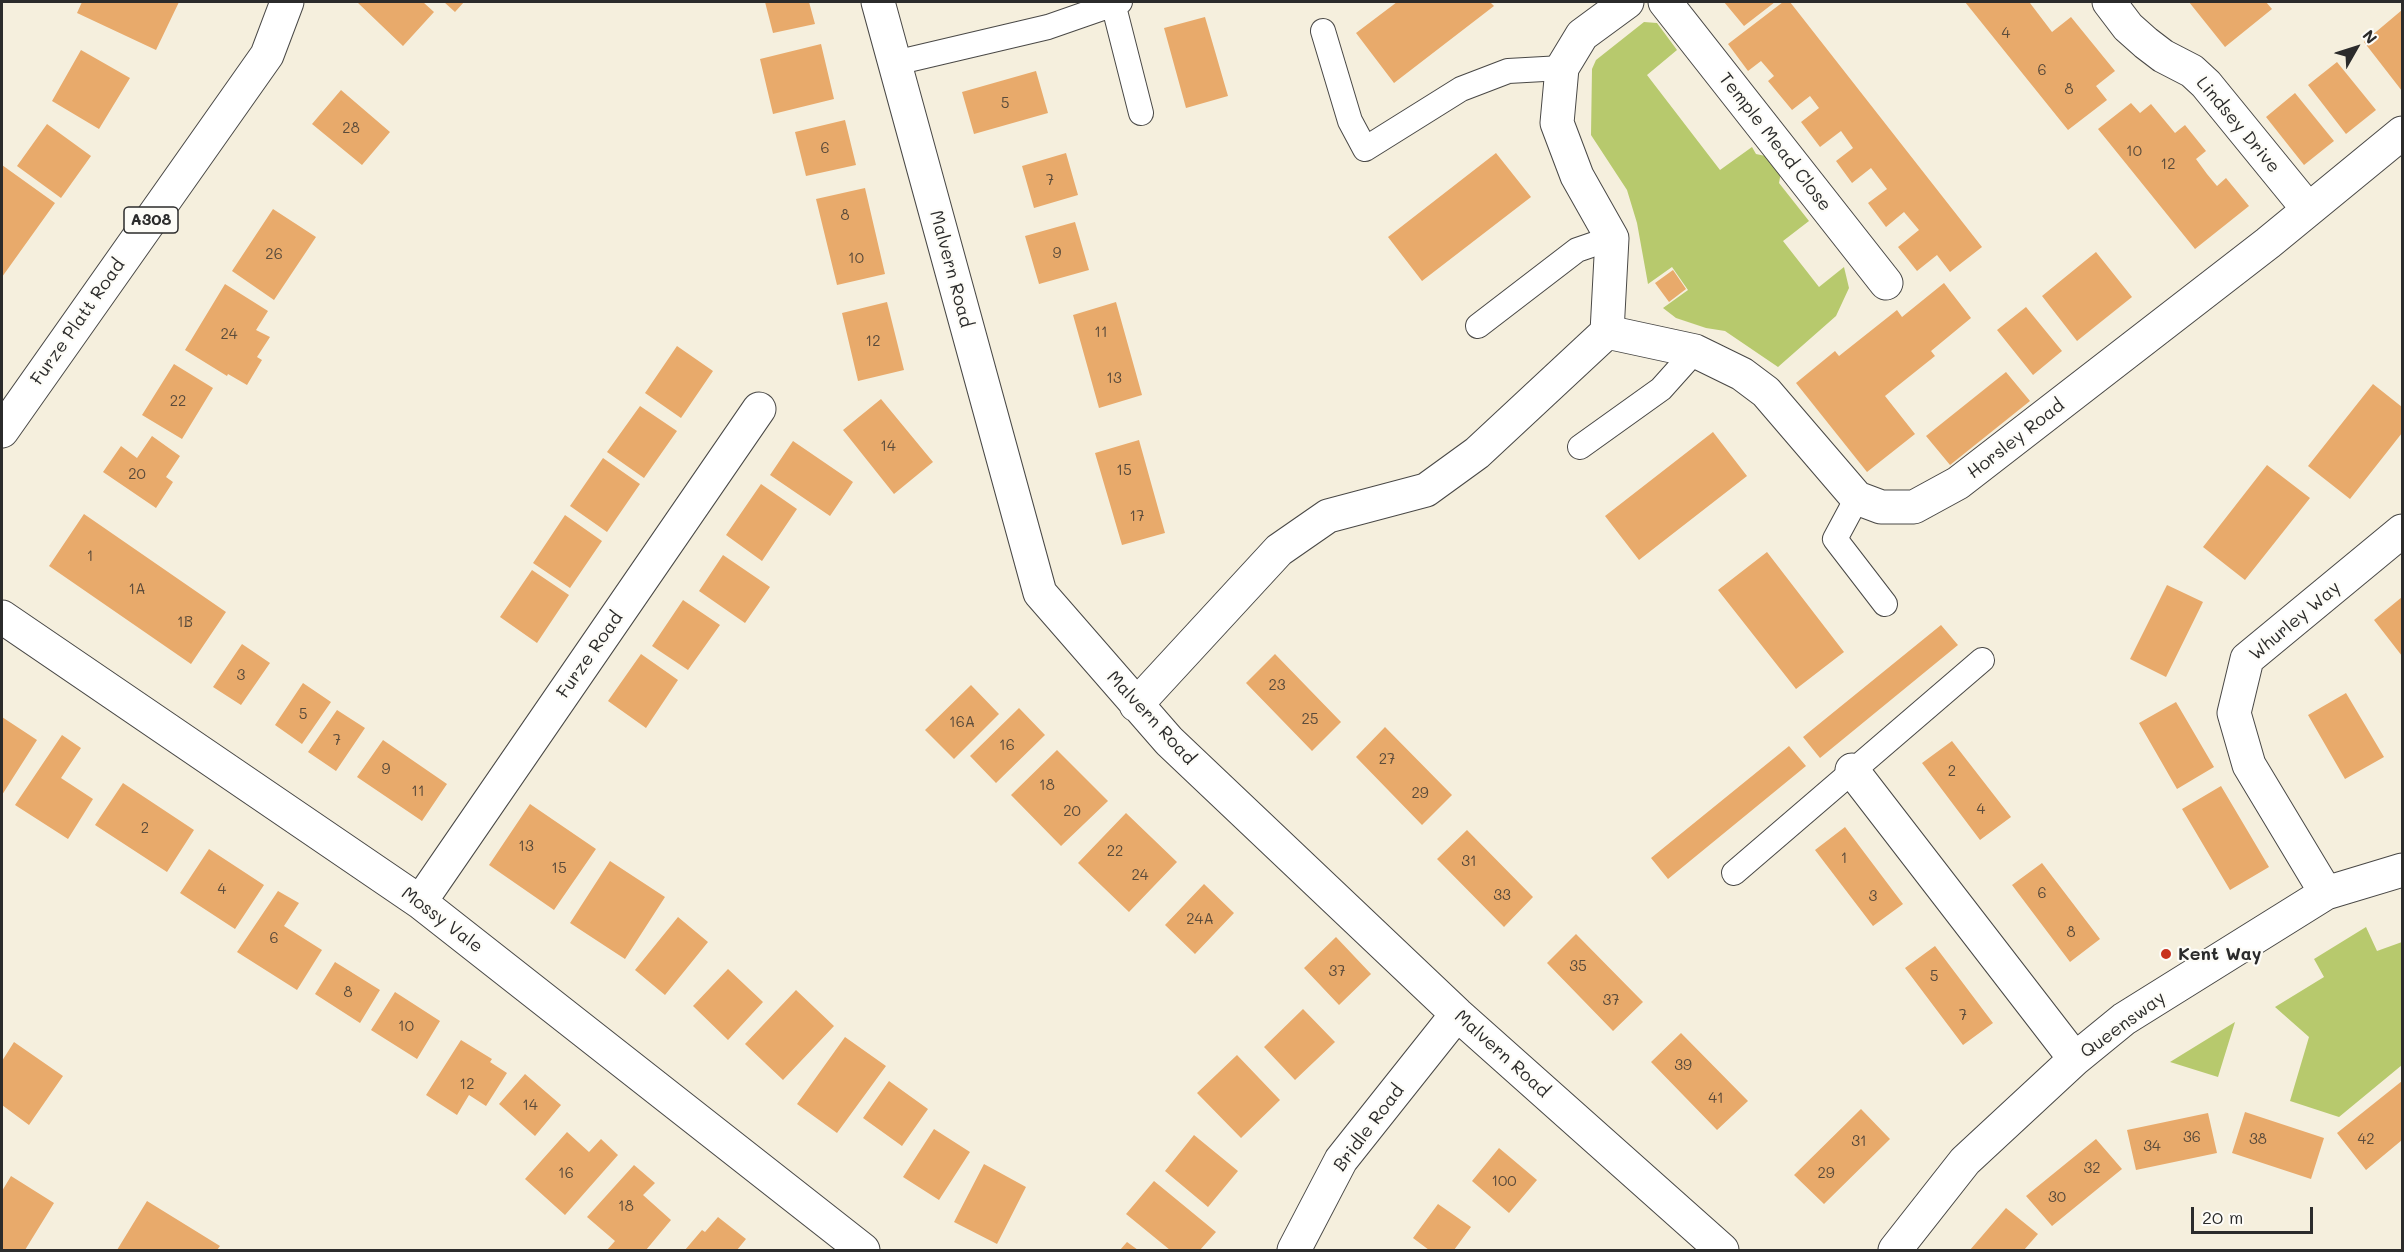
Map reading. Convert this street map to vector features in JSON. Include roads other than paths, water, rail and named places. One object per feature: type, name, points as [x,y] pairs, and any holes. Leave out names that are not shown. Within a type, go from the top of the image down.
[{"type":"street","name":"Furze Platt Road","points":[[2,431],[267,55],[287,2]]},
{"type":"street","name":"Malvern Road","points":[[878,2],[1040,593],[1169,741],[1457,1014],[1722,1251]]},
{"type":"street","points":[[1136,705],[1279,550],[1328,516],[1426,490],[1477,453],[1607,332],[1612,238],[1577,176],[1557,123],[1562,68],[1582,36],[1627,2]]},
{"type":"street","name":"Temple Mead Close","points":[[1665,2],[1886,282]]},
{"type":"street","name":"Lindsey Drive","points":[[2109,2],[2128,27],[2146,43],[2163,56],[2192,71],[2206,84],[2308,209]]},
{"type":"street","name":"Horsley Road","points":[[1857,498],[1881,507],[1914,507],[1958,483],[2268,243],[2403,133]]},
{"type":"street","points":[[1607,332],[1695,351],[1742,374],[1766,392],[1857,498]]},
{"type":"street","name":"Furze Road","points":[[420,902],[759,409]]},
{"type":"street","name":"Whurley Way","points":[[2325,893],[2249,765],[2234,713],[2247,660],[2403,531]]},
{"type":"street","name":"Mossy Vale","points":[[2,617],[420,902],[862,1251]]},
{"type":"street","points":[[1852,770],[2075,1059]]},
{"type":"street","name":"Queensway","points":[[1895,1251],[1965,1161],[2075,1059],[2124,1020],[2325,893],[2403,870]]},
{"type":"street","name":"Bridle Road","points":[[1294,1251],[1341,1160],[1457,1014]]},
{"type":"lane","points":[[895,63],[1048,27],[1117,2],[1141,113]]},
{"type":"lane","points":[[1323,31],[1350,121],[1365,149],[1461,89],[1508,71],[1562,68]]},
{"type":"lane","points":[[1478,326],[1577,250],[1612,238]]},
{"type":"lane","points":[[1580,447],[1661,389],[1695,351]]},
{"type":"lane","points":[[1857,498],[1835,539],[1885,604]]},
{"type":"lane","points":[[1734,873],[1982,660]]},
{"type":"place","name":"Kent Way","points":[[2166,954]]}]
